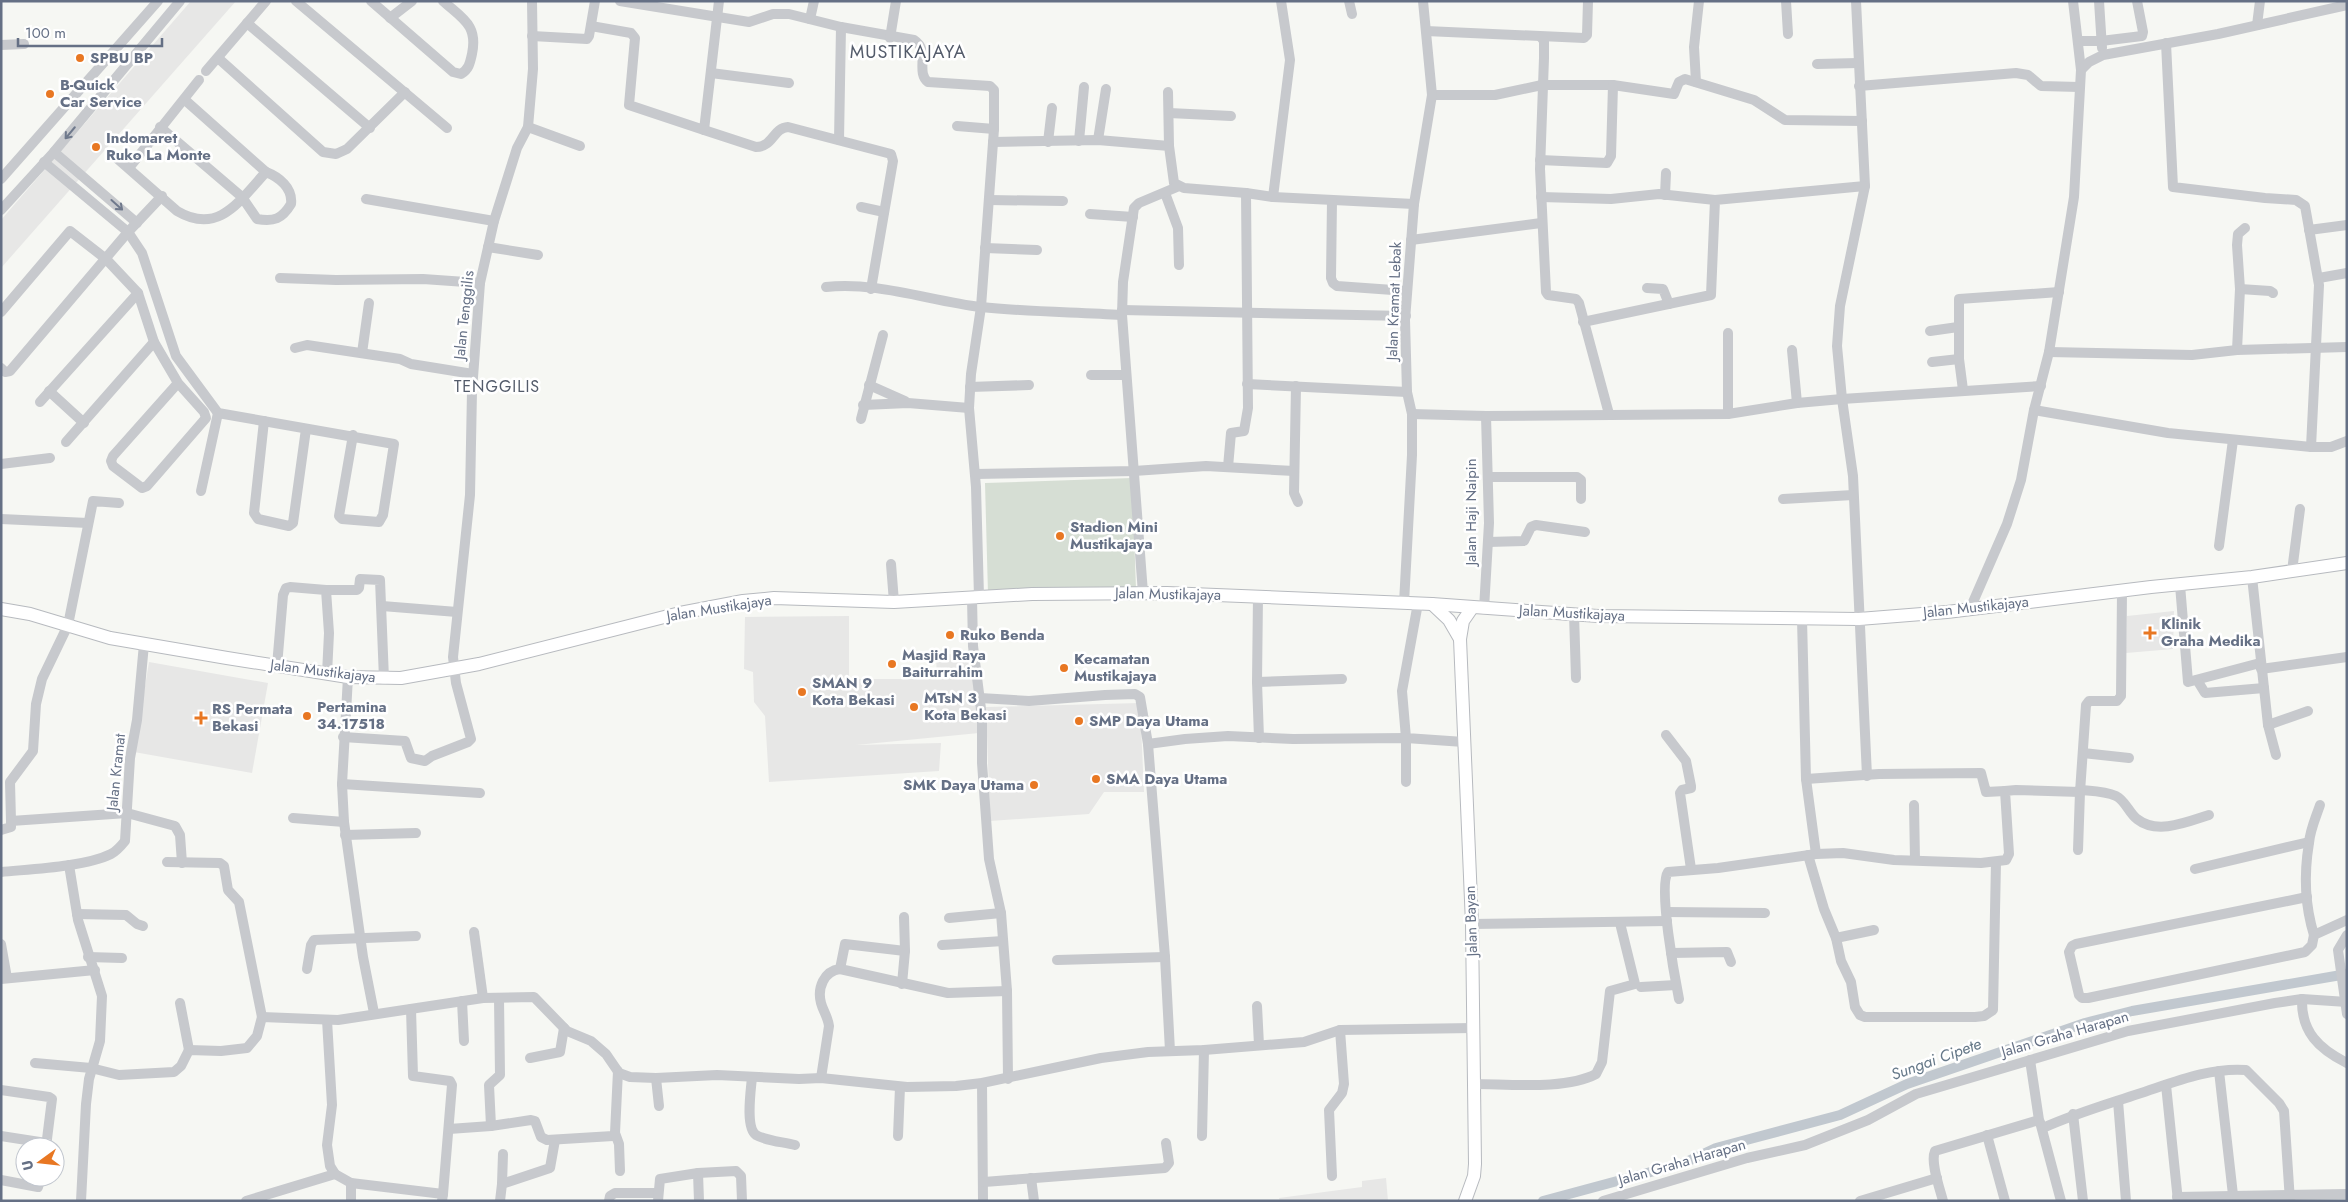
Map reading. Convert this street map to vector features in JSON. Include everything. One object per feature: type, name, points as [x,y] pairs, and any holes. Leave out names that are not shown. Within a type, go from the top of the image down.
[{"type":"main road","name":"Jalan Mustikajaya","points":[[1,609],[68,625],[110,638],[327,674],[384,679],[453,669],[680,613],[743,601],[774,598],[894,602],[1032,594],[1143,593],[1418,603],[1574,614],[1859,619],[2122,592],[2252,577],[2347,563]]},
{"type":"main road","name":"Jalan Bayan","points":[[1432,604],[1449,620],[1460,640]]},
{"type":"main road","name":"Jalan Bayan","points":[[1465,1201],[1474,1176],[1475,1164],[1472,924],[1460,640],[1463,620],[1478,608]]},
{"type":"street","points":[[1,179],[158,1]]},
{"type":"street","points":[[1,210],[54,152],[180,1]]},
{"type":"street","points":[[129,168],[160,127],[185,100],[266,1]]},
{"type":"street","points":[[296,1],[447,128]]},
{"type":"street","points":[[371,1],[453,72],[461,74],[469,67],[474,34],[467,23],[444,1]]},
{"type":"street","points":[[390,18],[412,1]]},
{"type":"street","name":"Jalan Tenggilis","points":[[343,738],[405,741],[411,758],[426,761],[434,755],[468,742],[471,737],[466,725],[453,669],[457,612],[470,495],[473,374],[480,283],[494,221],[517,148],[528,127],[533,69],[532,1]]},
{"type":"street","points":[[532,36],[587,39],[595,1]]},
{"type":"street","points":[[620,1],[749,22],[780,13],[890,38],[914,40],[921,46],[923,51],[923,75],[928,82],[993,87],[995,94],[994,129],[989,200],[981,307],[969,408],[975,474],[975,598],[973,639],[980,698],[989,859],[1001,913],[1007,991],[1008,1079]]},
{"type":"street","points":[[704,130],[719,1]]},
{"type":"street","points":[[810,19],[814,1]]},
{"type":"street","points":[[890,38],[896,1]]},
{"type":"street","points":[[1273,197],[1290,60],[1281,1]]},
{"type":"street","points":[[1349,1],[1352,14]]},
{"type":"street","name":"Jalan Kramat Lebak","points":[[1404,603],[1412,455],[1412,414],[1407,392],[1407,291],[1414,204],[1432,95],[1423,1]]},
{"type":"street","points":[[1426,31],[1584,38],[1587,35],[1588,1]]},
{"type":"street","points":[[1696,82],[1694,47],[1699,1]]},
{"type":"street","points":[[1786,1],[1788,34]]},
{"type":"street","points":[[1856,1],[1865,186],[1837,327],[1842,399],[1854,495],[1867,776]]},
{"type":"street","points":[[1970,609],[2007,524],[2021,480],[2034,410],[2049,352],[2074,197],[2079,87],[2082,70],[2073,1]]},
{"type":"street","points":[[2099,1],[2103,55]]},
{"type":"street","points":[[2079,41],[2101,41],[2142,36],[2143,32],[2137,1]]},
{"type":"street","points":[[2257,25],[2260,1]]},
{"type":"street","points":[[2082,70],[2089,62],[2103,55],[2257,25],[2347,5]]},
{"type":"street","points":[[247,23],[370,128]]},
{"type":"street","points":[[591,26],[631,33],[635,38],[629,104],[756,147],[764,147],[778,130],[788,127],[887,153],[893,157],[872,289]]},
{"type":"street","points":[[838,140],[841,27]]},
{"type":"street","points":[[1541,37],[1544,41],[1540,160],[1541,223],[1546,292],[1548,295],[1576,299],[1579,303],[1609,414]]},
{"type":"street","points":[[2166,43],[2173,187],[2300,201],[2305,206],[2319,278],[2311,447]]},
{"type":"street","points":[[1,45],[24,44]]},
{"type":"street","points":[[218,58],[323,152],[330,154],[342,152],[370,128],[404,92]]},
{"type":"street","points":[[1817,64],[1858,64]]},
{"type":"street","points":[[711,73],[789,83]]},
{"type":"street","points":[[1859,86],[2016,73],[2028,75],[2041,86],[2079,87]]},
{"type":"street","points":[[1432,95],[1495,95],[1542,85],[1613,85],[1674,94],[1682,80],[1696,82],[1754,100],[1785,120],[1862,121]]},
{"type":"street","points":[[1540,160],[1607,163],[1611,156],[1613,85]]},
{"type":"street","points":[[1079,141],[1084,87]]},
{"type":"street","points":[[1098,140],[1106,89]]},
{"type":"street","points":[[1168,92],[1173,179],[1177,186]]},
{"type":"street","points":[[160,127],[242,197],[257,219],[277,220],[284,215],[291,204],[289,190],[277,176],[266,172],[185,100]]},
{"type":"street","points":[[1048,142],[1052,108]]},
{"type":"street","points":[[1169,113],[1231,116]]},
{"type":"street","points":[[957,126],[994,129]]},
{"type":"street","points":[[528,127],[580,146]]},
{"type":"street","points":[[993,142],[1098,140],[1170,146]]},
{"type":"street","points":[[54,152],[97,187],[136,223]]},
{"type":"street","points":[[112,154],[177,211],[196,220],[205,220],[227,213],[266,172]]},
{"type":"street","points":[[44,162],[128,232],[142,253],[176,356],[218,413],[393,442],[395,446],[383,515],[378,522],[342,519],[339,516],[352,436]]},
{"type":"street","points":[[1665,195],[1666,173]]},
{"type":"street","points":[[1143,593],[1122,313],[1123,282],[1136,205],[1177,186],[1273,197],[1414,204]]},
{"type":"street","points":[[1541,197],[1610,199],[1665,195],[1715,200],[1865,186]]},
{"type":"street","points":[[87,198],[97,187]]},
{"type":"street","points":[[1165,193],[1178,228],[1179,265]]},
{"type":"street","points":[[1228,467],[1231,433],[1245,429],[1248,413],[1246,193]]},
{"type":"street","points":[[1,368],[5,372],[10,371],[128,232],[162,196]]},
{"type":"street","points":[[366,199],[494,221]]},
{"type":"street","points":[[989,200],[1063,201]]},
{"type":"street","points":[[1332,200],[1331,278],[1333,284],[1337,286],[1407,291]]},
{"type":"street","points":[[1583,322],[1711,295],[1715,200]]},
{"type":"street","points":[[861,207],[884,212]]},
{"type":"street","points":[[1090,214],[1133,218]]},
{"type":"street","points":[[1411,240],[1541,223]]},
{"type":"street","points":[[2309,230],[2347,225]]},
{"type":"street","points":[[1,312],[67,228],[106,259],[138,293],[154,342],[178,383],[204,412],[205,421],[146,486],[142,488],[113,466],[111,461],[113,456],[178,383]]},
{"type":"street","points":[[2237,350],[2240,289],[2237,245],[2238,234],[2245,228]]},
{"type":"street","points":[[488,247],[538,254]]},
{"type":"street","points":[[985,248],[1038,250]]},
{"type":"street","points":[[2319,278],[2347,273]]},
{"type":"street","points":[[280,278],[336,280],[423,279],[480,283]]},
{"type":"street","points":[[826,287],[845,286],[872,289],[981,307],[1122,313],[1406,316]]},
{"type":"street","points":[[1648,288],[1664,289],[1669,304]]},
{"type":"street","points":[[2240,289],[2270,291],[2273,293]]},
{"type":"street","points":[[1963,390],[1959,359],[1958,302],[1960,299],[2059,292]]},
{"type":"street","points":[[40,402],[138,293]]},
{"type":"street","points":[[362,353],[369,303]]},
{"type":"street","points":[[1930,331],[1958,327]]},
{"type":"street","points":[[1728,333],[1728,414]]},
{"type":"street","points":[[861,419],[863,405],[883,335]]},
{"type":"street","points":[[66,442],[154,342]]},
{"type":"street","points":[[295,348],[307,345],[362,353],[473,374]]},
{"type":"street","points":[[2049,352],[2192,356],[2237,350],[2347,347]]},
{"type":"street","points":[[1792,350],[1797,403]]},
{"type":"street","points":[[1932,362],[1959,359]]},
{"type":"street","points":[[1091,376],[1126,374]]},
{"type":"street","points":[[1247,384],[1407,392]]},
{"type":"street","points":[[869,385],[908,403]]},
{"type":"street","points":[[970,387],[1029,385]]},
{"type":"street","points":[[1296,386],[1294,493],[1298,502]]},
{"type":"street","points":[[1412,414],[1486,416],[1728,414],[1797,403],[2041,386]]},
{"type":"street","points":[[49,391],[84,423]]},
{"type":"street","points":[[863,405],[908,403],[969,408]]},
{"type":"street","points":[[2034,410],[2168,433],[2233,440],[2311,447],[2331,447],[2347,441]]},
{"type":"street","points":[[201,491],[218,413]]},
{"type":"street","name":"Jalan Haji Naipin","points":[[1478,608],[1488,542],[1486,416]]},
{"type":"street","points":[[264,421],[254,513],[258,520],[289,526],[293,523],[306,429]]},
{"type":"street","points":[[2219,546],[2233,440]]},
{"type":"street","points":[[1,464],[50,458]]},
{"type":"street","points":[[975,474],[1134,471],[1206,466],[1294,471]]},
{"type":"street","points":[[1488,477],[1577,477],[1581,480],[1581,499]]},
{"type":"street","points":[[1783,499],[1854,495]]},
{"type":"street","points":[[1,830],[11,827],[10,782],[33,751],[36,704],[42,679],[68,625],[93,499],[119,502]]},
{"type":"street","points":[[2292,571],[2300,510]]},
{"type":"street","points":[[1,519],[88,523]]},
{"type":"street","points":[[1488,542],[1524,541],[1531,527],[1536,525],[1585,532]]},
{"type":"street","points":[[891,564],[894,602]]},
{"type":"street","points":[[2252,577],[2260,666],[2268,725],[2276,755]]},
{"type":"street","points":[[277,666],[283,595],[286,588],[358,589],[360,579],[379,579],[382,606],[384,679]]},
{"type":"street","points":[[2180,584],[2187,680],[2190,682],[2260,666],[2347,657]]},
{"type":"street","points":[[326,590],[329,632],[327,674]]},
{"type":"street","points":[[2078,850],[2086,703],[2117,701],[2121,696],[2122,592]]},
{"type":"street","points":[[1258,596],[1257,682],[1259,738]]},
{"type":"street","points":[[1406,782],[1406,738],[1402,691],[1418,603]]},
{"type":"street","points":[[382,606],[457,612]]},
{"type":"street","points":[[1574,614],[1576,678]]},
{"type":"street","points":[[1802,619],[1806,780],[1812,855],[1824,909],[1836,938],[1841,961],[1851,982],[1855,1007],[1860,1015],[1984,1016],[1993,1010],[1995,1004],[1996,862]]},
{"type":"street","name":"Jalan Kramat","points":[[1,872],[69,865],[110,854],[118,849],[125,840],[130,758],[138,720],[144,644]]},
{"type":"street","points":[[348,677],[343,738],[342,784],[345,835],[360,937],[374,1013]]},
{"type":"street","points":[[1257,682],[1342,678]]},
{"type":"street","points":[[2197,680],[2204,693],[2264,688]]},
{"type":"street","points":[[980,698],[1029,701],[1135,694],[1142,702],[1148,744],[1165,958],[1170,1051]]},
{"type":"street","points":[[2268,725],[2308,711]]},
{"type":"street","points":[[1666,734],[1686,761],[1691,786],[1691,788],[1682,790],[1680,793],[1691,869]]},
{"type":"street","points":[[1148,744],[1199,738],[1406,738],[1464,742]]},
{"type":"street","points":[[2083,752],[2129,758]]},
{"type":"street","points":[[1806,780],[1867,776],[1981,773],[1986,792],[2016,790],[2108,793],[2118,797],[2136,819],[2157,826],[2176,825],[2208,815]]},
{"type":"street","points":[[342,784],[480,793]]},
{"type":"street","points":[[1679,1000],[1667,917],[1666,874],[1672,871],[1718,868],[1812,855],[1843,853],[1915,860],[1996,862],[2006,860],[2009,854],[2005,791]]},
{"type":"street","points":[[1914,805],[1915,860]]},
{"type":"street","points":[[2307,897],[2082,942],[2072,946],[2069,952],[2079,995],[2082,998],[2088,998],[2306,952],[2312,945],[2314,935],[2309,918],[2307,897],[2309,842],[2320,805]]},
{"type":"street","points":[[12,820],[127,813],[175,826],[180,835],[182,863]]},
{"type":"street","points":[[293,818],[344,822]]},
{"type":"street","points":[[345,835],[416,833]]},
{"type":"street","points":[[2195,868],[2309,842]]},
{"type":"street","points":[[168,862],[220,863],[224,866],[228,890],[237,897],[239,902],[262,1017],[257,1036],[247,1048],[221,1051],[189,1050]]},
{"type":"street","points":[[69,865],[77,914],[88,957],[95,970],[102,996],[100,1041],[91,1068],[86,1104],[81,1201]]},
{"type":"street","points":[[949,918],[1001,913]]},
{"type":"street","points":[[1472,924],[1620,923],[1667,917],[1765,913]]},
{"type":"street","points":[[77,914],[126,915],[137,924],[144,926]]},
{"type":"street","points":[[902,984],[905,951],[904,917]]},
{"type":"street","points":[[2314,935],[2347,920]]},
{"type":"street","points":[[1474,1084],[1556,1084],[1580,1081],[1596,1074],[1602,1062],[1610,991],[1635,984],[1620,923]]},
{"type":"street","points":[[1836,938],[1874,930]]},
{"type":"street","points":[[474,932],[483,998]]},
{"type":"street","points":[[2347,935],[2338,950],[2347,1014]]},
{"type":"street","points":[[307,969],[311,944],[314,940],[416,936]]},
{"type":"street","points":[[942,945],[1003,941]]},
{"type":"street","points":[[1,944],[4,978],[95,970]]},
{"type":"street","points":[[840,969],[845,944],[905,951]]},
{"type":"street","points":[[1671,953],[1727,952],[1731,962]]},
{"type":"street","points":[[88,957],[122,958]]},
{"type":"street","points":[[1057,960],[1165,958]]},
{"type":"street","points":[[821,1078],[829,1026],[828,1017],[820,1001],[821,986],[828,974],[840,969],[948,993],[1007,991]]},
{"type":"street","points":[[1640,987],[1676,985]]},
{"type":"street","points":[[262,1017],[327,1020],[483,998],[534,997],[571,1034],[591,1041],[606,1054],[618,1071],[630,1077],[656,1078],[717,1075],[799,1079],[821,1078],[900,1087],[956,1086],[982,1083],[1101,1058],[1170,1051],[1304,1042],[1340,1030],[1473,1028]]},
{"type":"street","points":[[491,1126],[490,1085],[499,1077],[500,1073],[499,998]]},
{"type":"street","name":"Jalan Graha Harapan","points":[[1603,1201],[1637,1196],[1747,1158],[1805,1144],[1868,1120],[1916,1094],[2128,1032],[2275,1003],[2302,999],[2346,998]]},
{"type":"street","points":[[2302,999],[2305,1025],[2311,1037],[2331,1055],[2347,1063]]},
{"type":"street","points":[[462,1001],[464,1040]]},
{"type":"street","points":[[35,1063],[91,1068],[118,1075],[174,1072],[181,1066],[189,1050],[180,1003]]},
{"type":"street","points":[[1256,1006],[1259,1045]]},
{"type":"street","points":[[327,1020],[332,1105],[327,1145],[330,1166],[334,1174],[351,1184],[442,1197],[452,1083],[413,1076],[411,1009]]},
{"type":"street","points":[[530,1058],[560,1052],[564,1028]]},
{"type":"street","points":[[1332,1176],[1330,1110],[1342,1093],[1344,1084],[1340,1030]]},
{"type":"street","points":[[1202,1136],[1204,1050]]},
{"type":"street","points":[[2030,1060],[2041,1124],[2061,1201]]},
{"type":"street","points":[[618,1071],[615,1133],[619,1144],[620,1171]]},
{"type":"street","points":[[2219,1071],[2233,1195]]},
{"type":"street","points":[[1943,1201],[1933,1155],[1935,1151],[1987,1135],[2041,1124],[2166,1085],[2219,1071],[2249,1071],[2282,1107],[2290,1197]]},
{"type":"street","points":[[752,1077],[750,1120],[753,1131],[757,1136],[795,1145]]},
{"type":"street","points":[[656,1078],[659,1106]]},
{"type":"street","points":[[982,1083],[983,1201]]},
{"type":"street","points":[[2166,1085],[2178,1199],[2233,1195],[2290,1197],[2347,1194]]},
{"type":"street","points":[[898,1136],[900,1087]]},
{"type":"street","points":[[1,1090],[52,1099],[47,1137]]},
{"type":"street","points":[[2118,1101],[2126,1201]]},
{"type":"street","points":[[2073,1114],[2083,1201]]},
{"type":"street","points":[[448,1129],[491,1126],[533,1120],[543,1139],[555,1140],[613,1136],[615,1133]]},
{"type":"street","points":[[1987,1135],[2004,1201]]},
{"type":"street","points":[[1,1136],[15,1139]]},
{"type":"street","points":[[502,1184],[547,1170],[551,1164],[555,1140]]},
{"type":"street","points":[[984,1182],[1165,1168],[1169,1162],[1166,1143]]},
{"type":"street","points":[[500,1201],[503,1154]]},
{"type":"street","points":[[609,1201],[610,1196],[616,1192],[658,1197],[660,1179],[698,1173],[739,1171],[742,1201]]},
{"type":"street","points":[[698,1173],[698,1201]]},
{"type":"street","points":[[246,1201],[334,1174]]},
{"type":"street","points":[[1031,1178],[1034,1201]]},
{"type":"street","points":[[1860,1201],[1937,1178]]},
{"type":"street","points":[[1,1180],[15,1183]]},
{"type":"street","points":[[351,1184],[351,1201]]},
{"type":"shaded area","points":[[191,1],[236,1],[1,268],[1,220]]},
{"type":"shaded area","name":"Stadion Mini Mustikajaya","points":[[1132,478],[1136,589],[988,594],[985,483]]},
{"type":"shaded area","name":"Klinik Graha Medika","points":[[2174,611],[2173,649],[2126,653],[2127,616]]},
{"type":"shaded area","name":"SMAN 9 Kota Bekasi","points":[[849,616],[849,679],[937,679],[936,655],[971,653],[979,733],[856,745],[941,743],[939,771],[769,782],[765,716],[754,702],[753,672],[744,669],[745,617]]},
{"type":"shaded area","name":"RS Permata Bekasi","points":[[149,662],[268,683],[252,773],[134,752]]},
{"type":"shaded area","points":[[1140,703],[1144,792],[1104,792],[1089,814],[990,821],[986,707]]},
{"type":"shaded area","points":[[1386,1178],[1388,1201],[1280,1201],[1279,1198],[1362,1187],[1362,1181]]},
{"type":"waterway","name":"Sungai Cipete","points":[[1543,1201],[1684,1163],[1716,1148],[1840,1115],[1907,1084],[2085,1023],[2132,1011],[2347,974]]},
{"type":"place","name":"SPBU BP","points":[[80,58]]},
{"type":"place","name":"B-Quick Car Service","points":[[50,94]]},
{"type":"place","name":"Indomaret Ruko La Monte","points":[[96,147]]},
{"type":"place","name":"Stadion Mini Mustikajaya","points":[[1060,536]]},
{"type":"place","name":"Klinik Graha Medika","points":[[2150,633]]},
{"type":"place","name":"Ruko Benda","points":[[950,635]]},
{"type":"place","name":"Masjid Raya Baiturrahim","points":[[892,664]]},
{"type":"place","name":"Kecamatan Mustikajaya","points":[[1064,668]]},
{"type":"place","name":"SMAN 9 Kota Bekasi","points":[[802,692]]},
{"type":"place","name":"MTsN 3 Kota Bekasi","points":[[914,707]]},
{"type":"place","name":"Pertamina 34.17518","points":[[307,716]]},
{"type":"place","name":"RS Permata Bekasi","points":[[201,718]]},
{"type":"place","name":"SMP Daya Utama","points":[[1079,721]]},
{"type":"place","name":"SMA Daya Utama","points":[[1096,779]]},
{"type":"place","name":"SMK Daya Utama","points":[[1034,785]]},
{"type":"district","name":"MUSTIKAJAYA","points":[[908,52]]},
{"type":"district","name":"TENGGILIS","points":[[497,386]]}]
